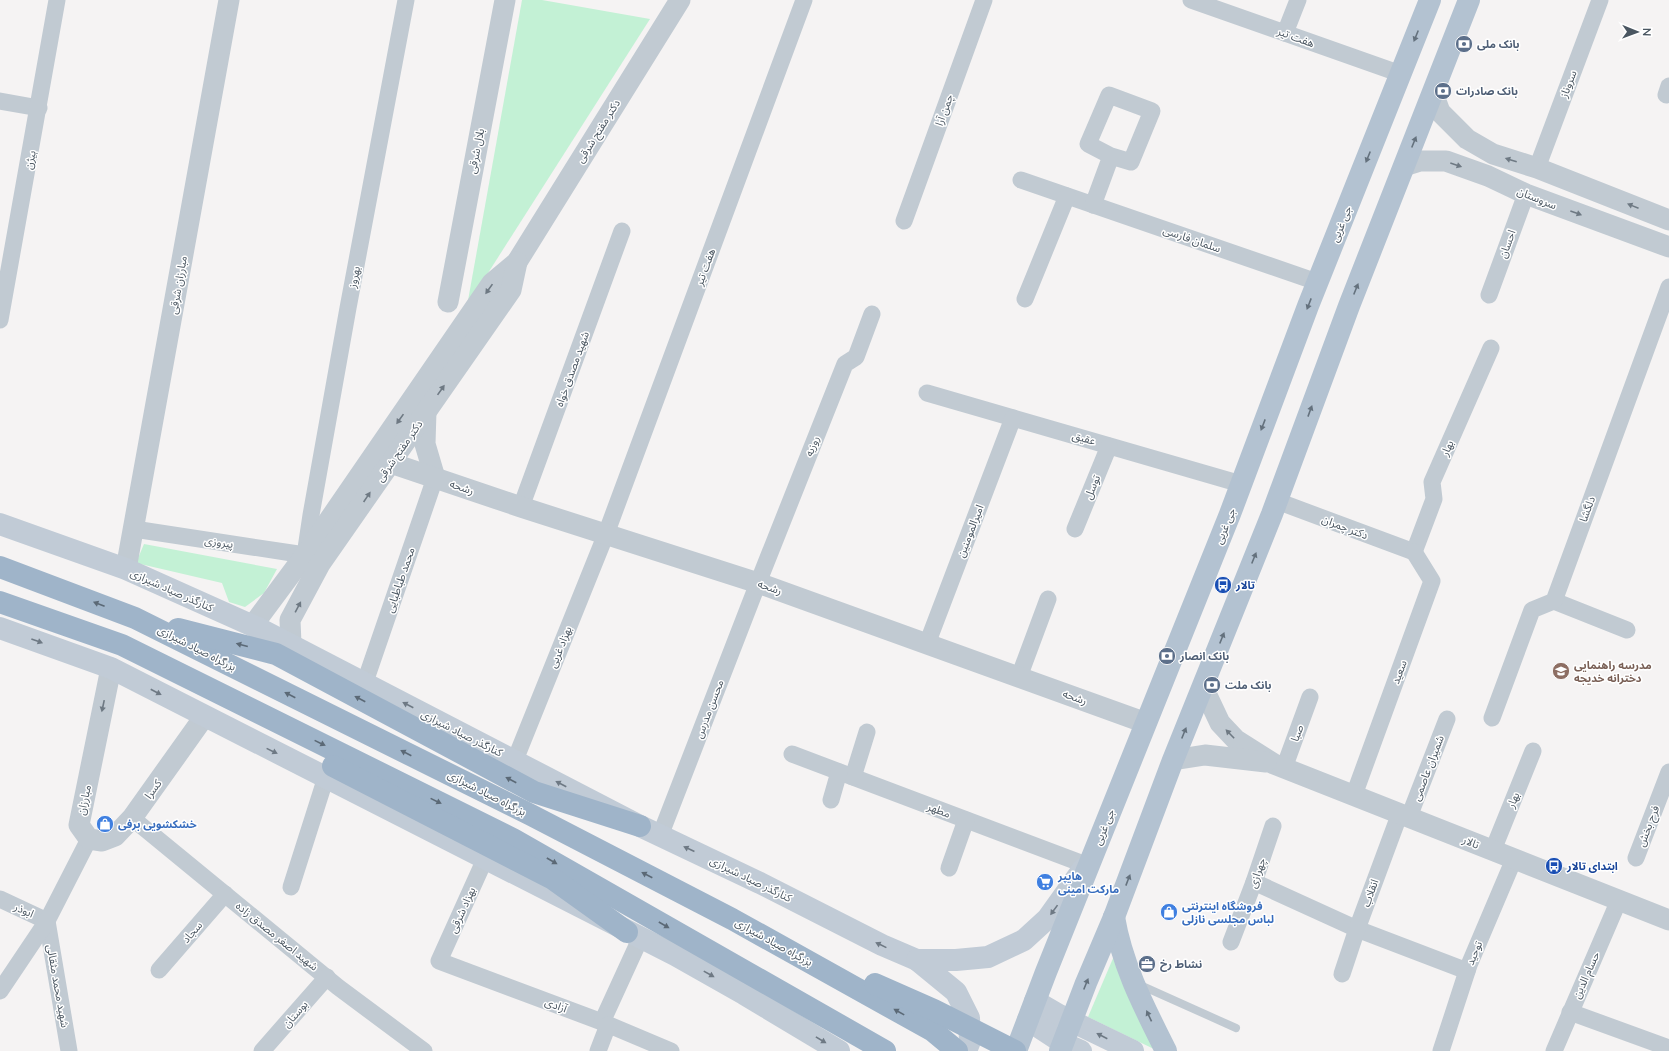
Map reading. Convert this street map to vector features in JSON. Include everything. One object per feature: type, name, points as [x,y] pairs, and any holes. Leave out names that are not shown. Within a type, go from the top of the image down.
[{"type":"highway","name":"بزرگراه صیاد شیرازی","points":[[0,567],[135,618],[531,815],[732,919],[933,1031],[957,1051]]},
{"type":"highway","points":[[0,602],[122,645],[513,839],[886,1051]]},
{"type":"highway","points":[[135,618],[276,654],[534,792],[640,826]]},
{"type":"highway","points":[[122,645],[266,731],[553,880],[634,935]]},
{"type":"highway","points":[[732,919],[934,1010],[1015,1051]]},
{"type":"main road","name":"جی غربی","points":[[1015,1051],[1089,860],[1146,723],[1241,484],[1317,282],[1430,0]]},
{"type":"main road","points":[[1029,1017],[1066,1048],[1071,1021],[1114,917],[1173,760],[1277,501],[1349,306],[1469,0]]},
{"type":"main road","name":"کنارگذر صیاد شیرازی","points":[[0,524],[126,569],[291,644],[640,826],[760,883],[882,945],[917,960]]},
{"type":"main road","points":[[0,628],[111,668],[204,717],[326,777],[675,955],[744,994],[838,1051]]},
{"type":"main road","points":[[917,960],[956,960],[988,957],[1024,940],[1048,918],[1089,860]]},
{"type":"main road","points":[[1114,917],[1118,940],[1126,965],[1166,1051]]},
{"type":"main road","points":[[917,960],[956,992],[969,1018],[970,1041],[966,1051]]},
{"type":"main road","points":[[1029,1017],[1071,1021],[1133,1051]]},
{"type":"street","name":"بیژن","points":[[0,320],[58,0]]},
{"type":"street","name":"مبارزان شرقی","points":[[126,569],[229,0]]},
{"type":"street","name":"بهروز","points":[[313,559],[311,515],[406,0]]},
{"type":"street","name":"بلال شرقی","points":[[448,302],[505,0]]},
{"type":"street","name":"دکتر مفتح شرقی","points":[[253,626],[313,559],[381,460],[492,284],[517,262],[680,0]]},
{"type":"street","name":"هفت تیر","points":[[606,534],[804,0]]},
{"type":"street","name":"چمن آرا","points":[[904,221],[984,0]]},
{"type":"street","name":"هفت تیر","points":[[1191,0],[1401,74]]},
{"type":"street","points":[[1285,33],[1298,0]]},
{"type":"street","name":"سروناز","points":[[1537,168],[1600,0]]},
{"type":"street","points":[[1433,94],[1440,112],[1467,138],[1493,154],[1537,168],[1668,218]]},
{"type":"street","points":[[0,101],[39,108]]},
{"type":"street","points":[[1093,205],[1111,156]]},
{"type":"street","name":"سروستان","points":[[1404,166],[1420,161],[1446,162],[1488,176],[1526,194],[1669,247]]},
{"type":"street","name":"سلمان فارسی","points":[[1021,180],[1317,282]]},
{"type":"street","name":"احسان","points":[[1489,294],[1526,194]]},
{"type":"street","points":[[1025,299],[1067,196]]},
{"type":"street","name":"شهید مصدق خواه","points":[[521,507],[622,231]]},
{"type":"street","name":"دکتر مفتح شرقی","points":[[381,460],[426,411],[511,290],[517,262]]},
{"type":"street","name":"دلگشا","points":[[1554,601],[1669,287]]},
{"type":"street","name":"روزبه","points":[[758,583],[845,364],[856,357],[872,314]]},
{"type":"street","name":"بهار","points":[[1414,552],[1434,499],[1432,482],[1491,348]]},
{"type":"street","name":"عقیق","points":[[927,393],[1241,484]]},
{"type":"street","points":[[426,411],[424,444],[435,478]]},
{"type":"street","name":"امیرالمومنین","points":[[927,644],[1013,418]]},
{"type":"street","name":"توسل","points":[[1075,529],[1109,446]]},
{"type":"street","name":"رشحه","points":[[381,460],[521,507],[758,583],[1146,723]]},
{"type":"street","name":"محمد طباطبایی","points":[[365,682],[435,478]]},
{"type":"street","name":"دکتر چمران","points":[[1277,501],[1414,552]]},
{"type":"street","name":"پیروزی","points":[[134,529],[313,559]]},
{"type":"street","name":"بهزاد غربی","points":[[515,760],[606,534]]},
{"type":"street","name":"سعید","points":[[1354,795],[1432,581],[1414,552]]},
{"type":"street","name":"دکتر مفتح شرقی","points":[[291,644],[290,620],[313,559]]},
{"type":"street","name":"محسن مدرس","points":[[660,836],[758,583]]},
{"type":"street","points":[[1019,677],[1048,599]]},
{"type":"street","points":[[1492,718],[1532,610],[1554,601],[1627,630]]},
{"type":"street","name":"مبارزان","points":[[89,839],[79,825],[111,668]]},
{"type":"street","points":[[1203,687],[1220,723],[1236,740],[1279,766]]},
{"type":"street","name":"صبا","points":[[1279,766],[1310,697]]},
{"type":"street","name":"کسرا","points":[[89,839],[102,841],[115,836],[132,818],[204,717]]},
{"type":"street","name":"شمیران عاصمی","points":[[1404,815],[1447,719]]},
{"type":"street","points":[[831,800],[867,732]]},
{"type":"street","name":"بهار","points":[[1493,850],[1533,751]]},
{"type":"street","name":"مطهر","points":[[792,754],[966,820],[1089,860]]},
{"type":"street","points":[[1173,760],[1205,755],[1234,758],[1279,766]]},
{"type":"street","name":"تالار","points":[[1279,766],[1669,920]]},
{"type":"street","name":"فرح بخش","points":[[1636,858],[1669,772]]},
{"type":"street","points":[[292,887],[326,777]]},
{"type":"street","name":"انقلاب","points":[[1342,974],[1357,929],[1404,815]]},
{"type":"street","name":"شهید اصغر مصدق زاده","points":[[132,818],[327,978],[424,1051]]},
{"type":"street","points":[[949,868],[966,820]]},
{"type":"street","name":"چهرازی","points":[[1231,942],[1273,826]]},
{"type":"street","points":[[0,991],[47,921],[89,839]]},
{"type":"street","name":"بهزاد شرقی","points":[[439,961],[485,859]]},
{"type":"street","name":"توحید","points":[[1442,1051],[1467,971],[1514,859]]},
{"type":"street","points":[[1254,882],[1357,929],[1467,971]]},
{"type":"street","name":"سجاد","points":[[159,970],[225,894]]},
{"type":"street","name":"ابوذر","points":[[0,899],[47,921]]},
{"type":"street","name":"حسام الدین","points":[[1554,1051],[1619,900]]},
{"type":"street","name":"شهید محمد مثقالی","points":[[47,921],[69,1051]]},
{"type":"street","points":[[598,1051],[605,1024],[634,935]]},
{"type":"street","name":"آزادی","points":[[439,961],[605,1024],[670,1051]]},
{"type":"street","name":"بوستان","points":[[262,1051],[327,978]]},
{"type":"street","points":[[1570,1012],[1669,1048]]},
{"type":"lane","points":[[1133,982],[1236,1028]]},
{"type":"green space","points":[[522,0],[542,0],[650,19],[467,306]]},
{"type":"green space","points":[[144,544],[277,569],[264,593],[245,607],[229,602],[222,583],[136,563]]},
{"type":"green space","points":[[1114,956],[1158,1051],[1088,1017]]},
{"type":"place","name":"بانک ملی","points":[[1464,44]]},
{"type":"place","name":"بانک صادرات","points":[[1443,91]]},
{"type":"place","name":"تالار","points":[[1223,585]]},
{"type":"place","name":"بانک انصار","points":[[1167,656]]},
{"type":"place","name":"مدرسه راهنمایی دخترانه خدیجه","points":[[1561,671]]},
{"type":"place","name":"بانک ملت","points":[[1212,685]]},
{"type":"place","name":"خشکشویی برفی","points":[[105,824]]},
{"type":"place","name":"ابتدای تالار","points":[[1554,866]]},
{"type":"place","name":"هایپر مارکت امینی","points":[[1045,882]]},
{"type":"place","name":"فروشگاه اینترنتی لباس مجلسی نازلی","points":[[1169,912]]},
{"type":"place","name":"نشاط رخ","points":[[1147,964]]}]
